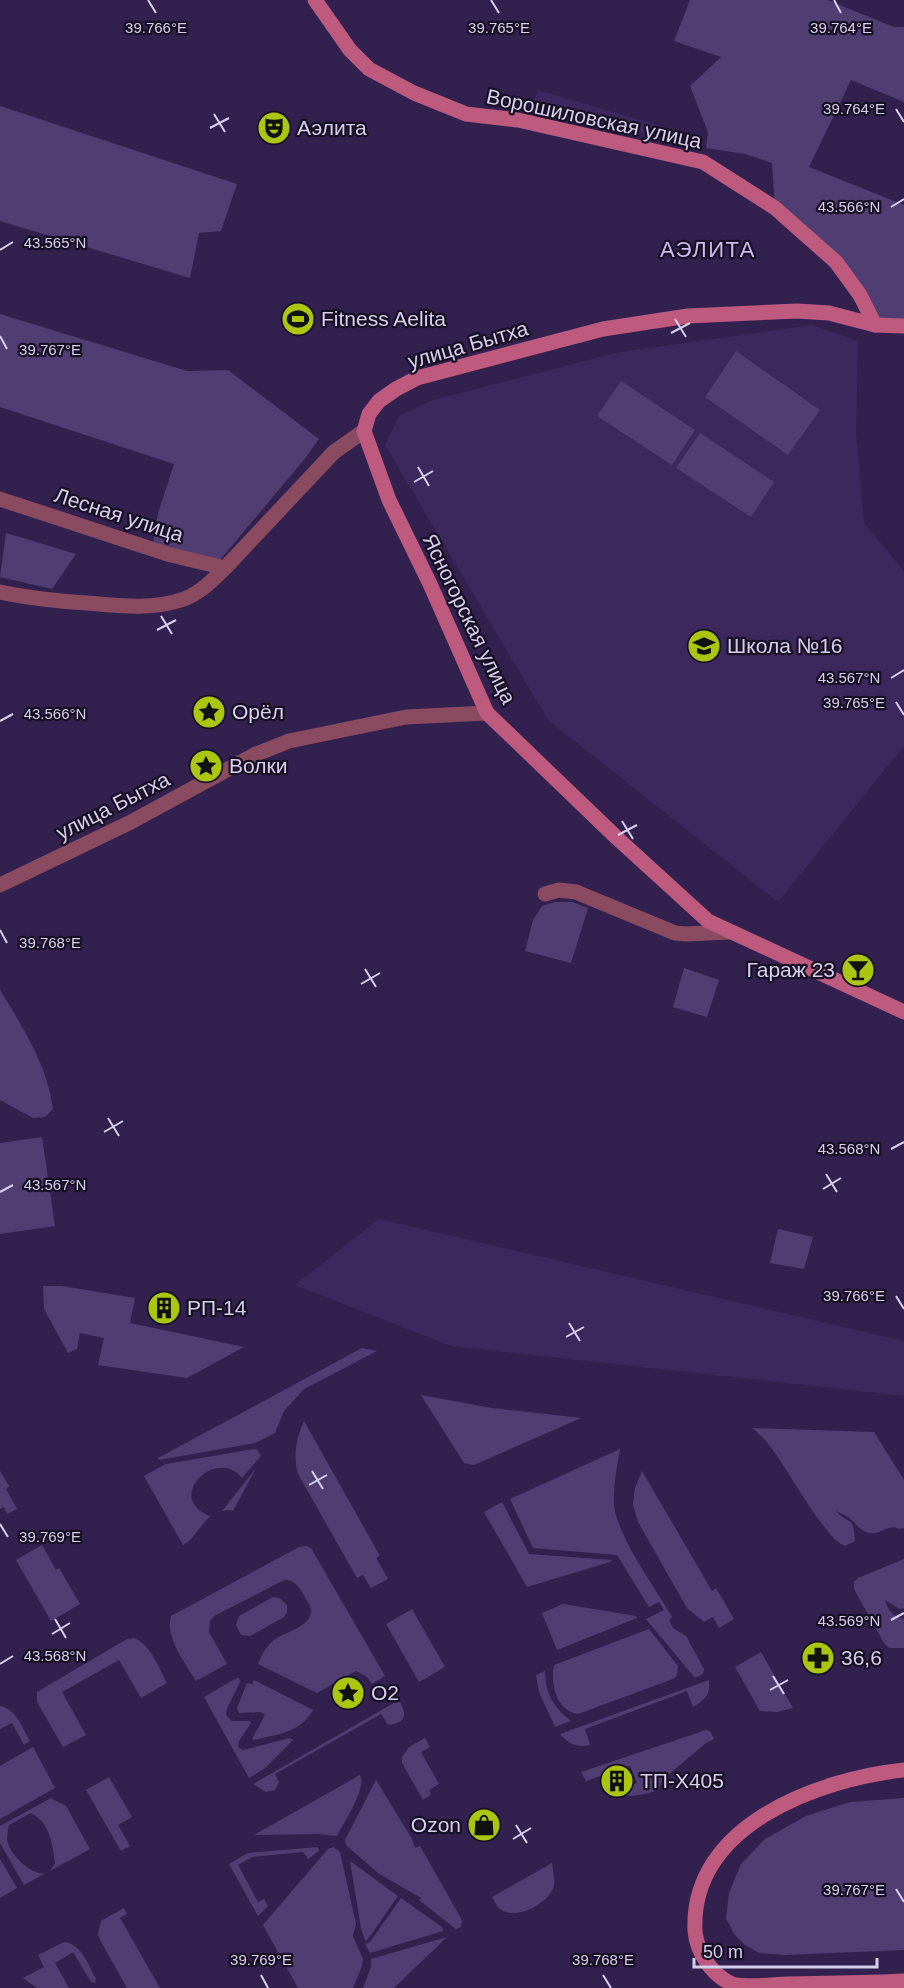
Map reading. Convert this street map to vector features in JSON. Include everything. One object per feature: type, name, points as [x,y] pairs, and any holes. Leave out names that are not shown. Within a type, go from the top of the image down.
[{"type":"street","name":"Ворошиловская улица","points":[[315,0],[350,50],[369,69],[414,93],[466,114],[518,120],[703,162],[774,208],[836,262],[860,295],[875,325]]},
{"type":"street","name":"улица Бытха","points":[[0,592],[52,600],[130,607],[160,606],[186,598],[207,585],[225,568],[334,452],[364,431],[369,414],[379,401],[417,378],[603,329],[688,316],[796,311],[829,313],[875,325],[904,326]]},
{"type":"street","name":"Ясногорская улица","points":[[364,431],[389,500],[430,584],[487,713],[617,838],[708,921],[904,1012]]},
{"type":"street","name":"Лесная улица","points":[[0,499],[167,554],[225,568]]},
{"type":"street","name":"улица Бытха","points":[[0,885],[131,822],[254,755],[289,741],[406,717],[487,713]]},
{"type":"street","points":[[544,894],[559,890],[576,892],[675,933],[729,932]]},
{"type":"street","points":[[904,1770],[870,1774],[833,1784],[786,1803],[750,1824],[726,1845],[708,1871],[698,1896],[694,1916],[696,1935],[704,1959],[714,1973],[735,1985],[751,1988],[784,1984],[904,1981]]},
{"type":"shaded area","points":[[690,0],[827,0],[894,27],[904,27],[904,102],[851,80],[809,167],[904,205],[904,326],[875,325],[860,295],[775,208],[772,163],[745,154],[706,148],[708,132],[690,86],[721,57],[674,41]]},
{"type":"shaded area","points":[[538,90],[681,132],[676,144],[533,103]]},
{"type":"shaded area","points":[[0,106],[237,184],[221,231],[199,233],[190,278],[0,221]]},
{"type":"shaded area","points":[[0,314],[187,371],[228,370],[319,439],[215,566],[152,549],[158,513],[174,464],[0,407]]},
{"type":"shaded area","name":"Школа №16","points":[[812,325],[858,341],[856,433],[864,523],[904,571],[904,746],[778,902],[548,720],[385,445],[399,416],[433,400],[620,352]]},
{"type":"shaded area","points":[[736,351],[820,410],[788,455],[705,397]]},
{"type":"shaded area","points":[[621,381],[695,430],[672,465],[597,416]]},
{"type":"shaded area","points":[[700,433],[774,482],[751,517],[676,468]]},
{"type":"shaded area","points":[[6,533],[76,554],[52,589],[0,577]]},
{"type":"shaded area","points":[[555,902],[572,902],[588,908],[571,963],[525,951],[533,920],[542,906]]},
{"type":"shaded area","points":[[684,968],[719,980],[707,1017],[673,1007]]},
{"type":"shaded area","points":[[0,990],[40,1062],[53,1109],[45,1117],[33,1118],[0,1100]]},
{"type":"shaded area","points":[[42,1137],[55,1226],[0,1234],[0,1143]]},
{"type":"shaded area","points":[[379,1219],[904,1341],[904,1396],[451,1346],[295,1285]]},
{"type":"shaded area","points":[[778,1229],[813,1237],[804,1269],[770,1263]]},
{"type":"shaded area","points":[[43,1286],[62,1286],[135,1298],[130,1323],[244,1347],[187,1378],[98,1365],[104,1338],[80,1333],[77,1349],[68,1353],[44,1309]]},
{"type":"shaded area","points":[[362,1348],[377,1351],[304,1389],[284,1411],[275,1433],[255,1443],[159,1460],[158,1458]]},
{"type":"shaded area","points":[[421,1395],[492,1408],[581,1418],[474,1465],[464,1463]]},
{"type":"shaded area","points":[[304,1421],[380,1556],[376,1558],[388,1579],[371,1588],[363,1575],[357,1578],[298,1474],[296,1447]]},
{"type":"shaded area","points":[[752,1428],[874,1432],[904,1480],[904,1528],[892,1527],[876,1533],[868,1533],[848,1517],[836,1511],[852,1523],[855,1541],[845,1546],[837,1541],[817,1517],[767,1443]]},
{"type":"shaded area","points":[[620,1449],[614,1491],[617,1518],[629,1547],[672,1617],[669,1620],[673,1628],[686,1636],[704,1669],[703,1674],[695,1678],[646,1619],[664,1610],[659,1602],[649,1607],[617,1555],[533,1548],[510,1499]]},
{"type":"shaded area","points":[[258,1450],[261,1456],[242,1478],[232,1470],[220,1468],[208,1471],[199,1478],[193,1488],[192,1498],[197,1508],[210,1516],[183,1545],[144,1476],[166,1464]]},
{"type":"shaded area","points":[[256,1468],[233,1511],[222,1511]]},
{"type":"shaded area","points":[[0,1471],[9,1486],[6,1489],[17,1509],[7,1514],[4,1507],[0,1509]]},
{"type":"shaded area","points":[[642,1471],[712,1591],[716,1588],[734,1619],[719,1628],[713,1617],[704,1622],[687,1608],[638,1522],[633,1504],[635,1488]]},
{"type":"shaded area","points":[[502,1502],[529,1554],[612,1560],[527,1587],[484,1512]]},
{"type":"shaded area","points":[[42,1545],[56,1570],[59,1568],[80,1604],[51,1621],[16,1560]]},
{"type":"shaded area","points":[[299,1547],[311,1548],[385,1676],[372,1684],[367,1677],[356,1671],[317,1693],[258,1664],[271,1642],[301,1626],[311,1613],[298,1587],[284,1580],[214,1616],[210,1621],[209,1632],[227,1664],[196,1681],[173,1641],[171,1616]]},
{"type":"shaded area","points":[[904,1559],[904,1608],[900,1609],[885,1600],[897,1617],[904,1619],[904,1648],[889,1648],[854,1589],[854,1582],[858,1578]]},
{"type":"shaded area","points":[[273,1597],[279,1598],[287,1605],[287,1613],[284,1617],[250,1636],[241,1635],[236,1625],[239,1616]]},
{"type":"shaded area","points":[[563,1604],[637,1618],[557,1650],[542,1613]]},
{"type":"shaded area","points":[[412,1609],[445,1667],[419,1682],[386,1624]]},
{"type":"shaded area","points":[[649,1629],[678,1666],[677,1675],[673,1679],[578,1714],[564,1708],[554,1688],[554,1665]]},
{"type":"shaded area","points":[[134,1638],[150,1651],[167,1683],[141,1698],[119,1660],[62,1692],[86,1735],[63,1747],[37,1702],[37,1692],[127,1639]]},
{"type":"shaded area","points":[[761,1652],[793,1708],[777,1712],[760,1711],[735,1667]]},
{"type":"shaded area","points":[[545,1671],[552,1699],[571,1721],[555,1727],[539,1692],[536,1675]]},
{"type":"shaded area","points":[[237,1678],[240,1682],[226,1715],[232,1721],[251,1723],[239,1741],[238,1747],[243,1750],[290,1738],[293,1740],[264,1769],[249,1778],[204,1697]]},
{"type":"shaded area","points":[[254,1680],[313,1710],[302,1724],[295,1728],[280,1734],[252,1739],[265,1715],[261,1712],[239,1713],[237,1708],[247,1683],[252,1684]]},
{"type":"shaded area","points":[[709,1680],[706,1696],[693,1707],[687,1691],[585,1729],[590,1745],[574,1744],[560,1734]]},
{"type":"shaded area","points":[[399,1700],[404,1717],[399,1722],[388,1725],[381,1714],[275,1774],[279,1782],[275,1790],[266,1792],[253,1784]]},
{"type":"shaded area","points":[[0,1706],[15,1715],[30,1741],[24,1745],[12,1723],[0,1729]]},
{"type":"shaded area","points":[[706,1730],[710,1731],[714,1739],[706,1743],[662,1780],[659,1789],[649,1793],[630,1796],[614,1792],[637,1783],[630,1766],[586,1781],[581,1772]]},
{"type":"shaded area","points":[[425,1738],[430,1747],[421,1752],[439,1784],[429,1790],[431,1795],[423,1800],[402,1763],[402,1757],[409,1747]]},
{"type":"shaded area","points":[[33,1747],[55,1788],[0,1819],[0,1766]]},
{"type":"shaded area","points":[[360,1775],[358,1797],[337,1836],[254,1835]]},
{"type":"shaded area","points":[[109,1777],[132,1817],[118,1825],[130,1846],[121,1851],[86,1790]]},
{"type":"shaded area","points":[[376,1780],[412,1839],[415,1848],[420,1846],[462,1920],[461,1927],[456,1929],[419,1900],[421,1898],[378,1873],[346,1845],[345,1840]]},
{"type":"shaded area","points":[[51,1798],[66,1806],[90,1849],[50,1871],[55,1863],[54,1855],[49,1834],[42,1822],[31,1813],[9,1825],[7,1840],[12,1852],[26,1867],[44,1874],[24,1885],[0,1843],[0,1826]]},
{"type":"shaded area","points":[[904,1798],[904,1950],[784,1955],[759,1953],[745,1945],[734,1934],[726,1918],[729,1893],[741,1864],[765,1839],[806,1816],[850,1802]]},
{"type":"shaded area","points":[[318,1847],[319,1851],[308,1859],[303,1852],[252,1857],[238,1865],[258,1902],[264,1899],[268,1906],[258,1916],[229,1864],[248,1853]]},
{"type":"shaded area","points":[[333,1847],[340,1852],[356,1924],[353,1936],[363,1959],[362,1966],[353,1988],[298,1988],[263,1925],[328,1849]]},
{"type":"shaded area","points":[[0,1859],[17,1888],[0,1898]]},
{"type":"shaded area","points":[[350,1861],[398,1896],[365,1941],[361,1928]]},
{"type":"shaded area","points":[[552,1863],[554,1886],[540,1903],[517,1913],[503,1911],[498,1907],[492,1897]]},
{"type":"shaded area","points":[[401,1898],[442,1927],[443,1931],[370,1953],[365,1944],[370,1942]]},
{"type":"shaded area","points":[[124,1908],[127,1914],[120,1918],[160,1988],[127,1988],[100,1940],[98,1933],[101,1921]]},
{"type":"shaded area","points":[[447,1937],[394,1988],[363,1988],[371,1967],[371,1959]]},
{"type":"shaded area","points":[[64,1942],[80,1951],[96,1979],[95,1983],[91,1982],[73,1952],[55,1963],[69,1988],[37,1988],[23,1978],[44,1967],[38,1955]]},
{"type":"place","name":"Аэлита","points":[[274,128]]},
{"type":"place","name":"Fitness Aelita","points":[[298,319]]},
{"type":"place","name":"Школа №16","points":[[704,646]]},
{"type":"place","name":"Орёл","points":[[209,712]]},
{"type":"place","name":"Волки","points":[[206,766]]},
{"type":"place","name":"Гараж 23","points":[[858,970]]},
{"type":"place","name":"РП-14","points":[[164,1308]]},
{"type":"place","name":"36,6","points":[[818,1658]]},
{"type":"place","name":"O2","points":[[348,1693]]},
{"type":"place","name":"ТП-Х405","points":[[617,1781]]},
{"type":"place","name":"Ozon","points":[[484,1825]]},
{"type":"district","name":"АЭЛИТА","points":[[708,249]]}]
